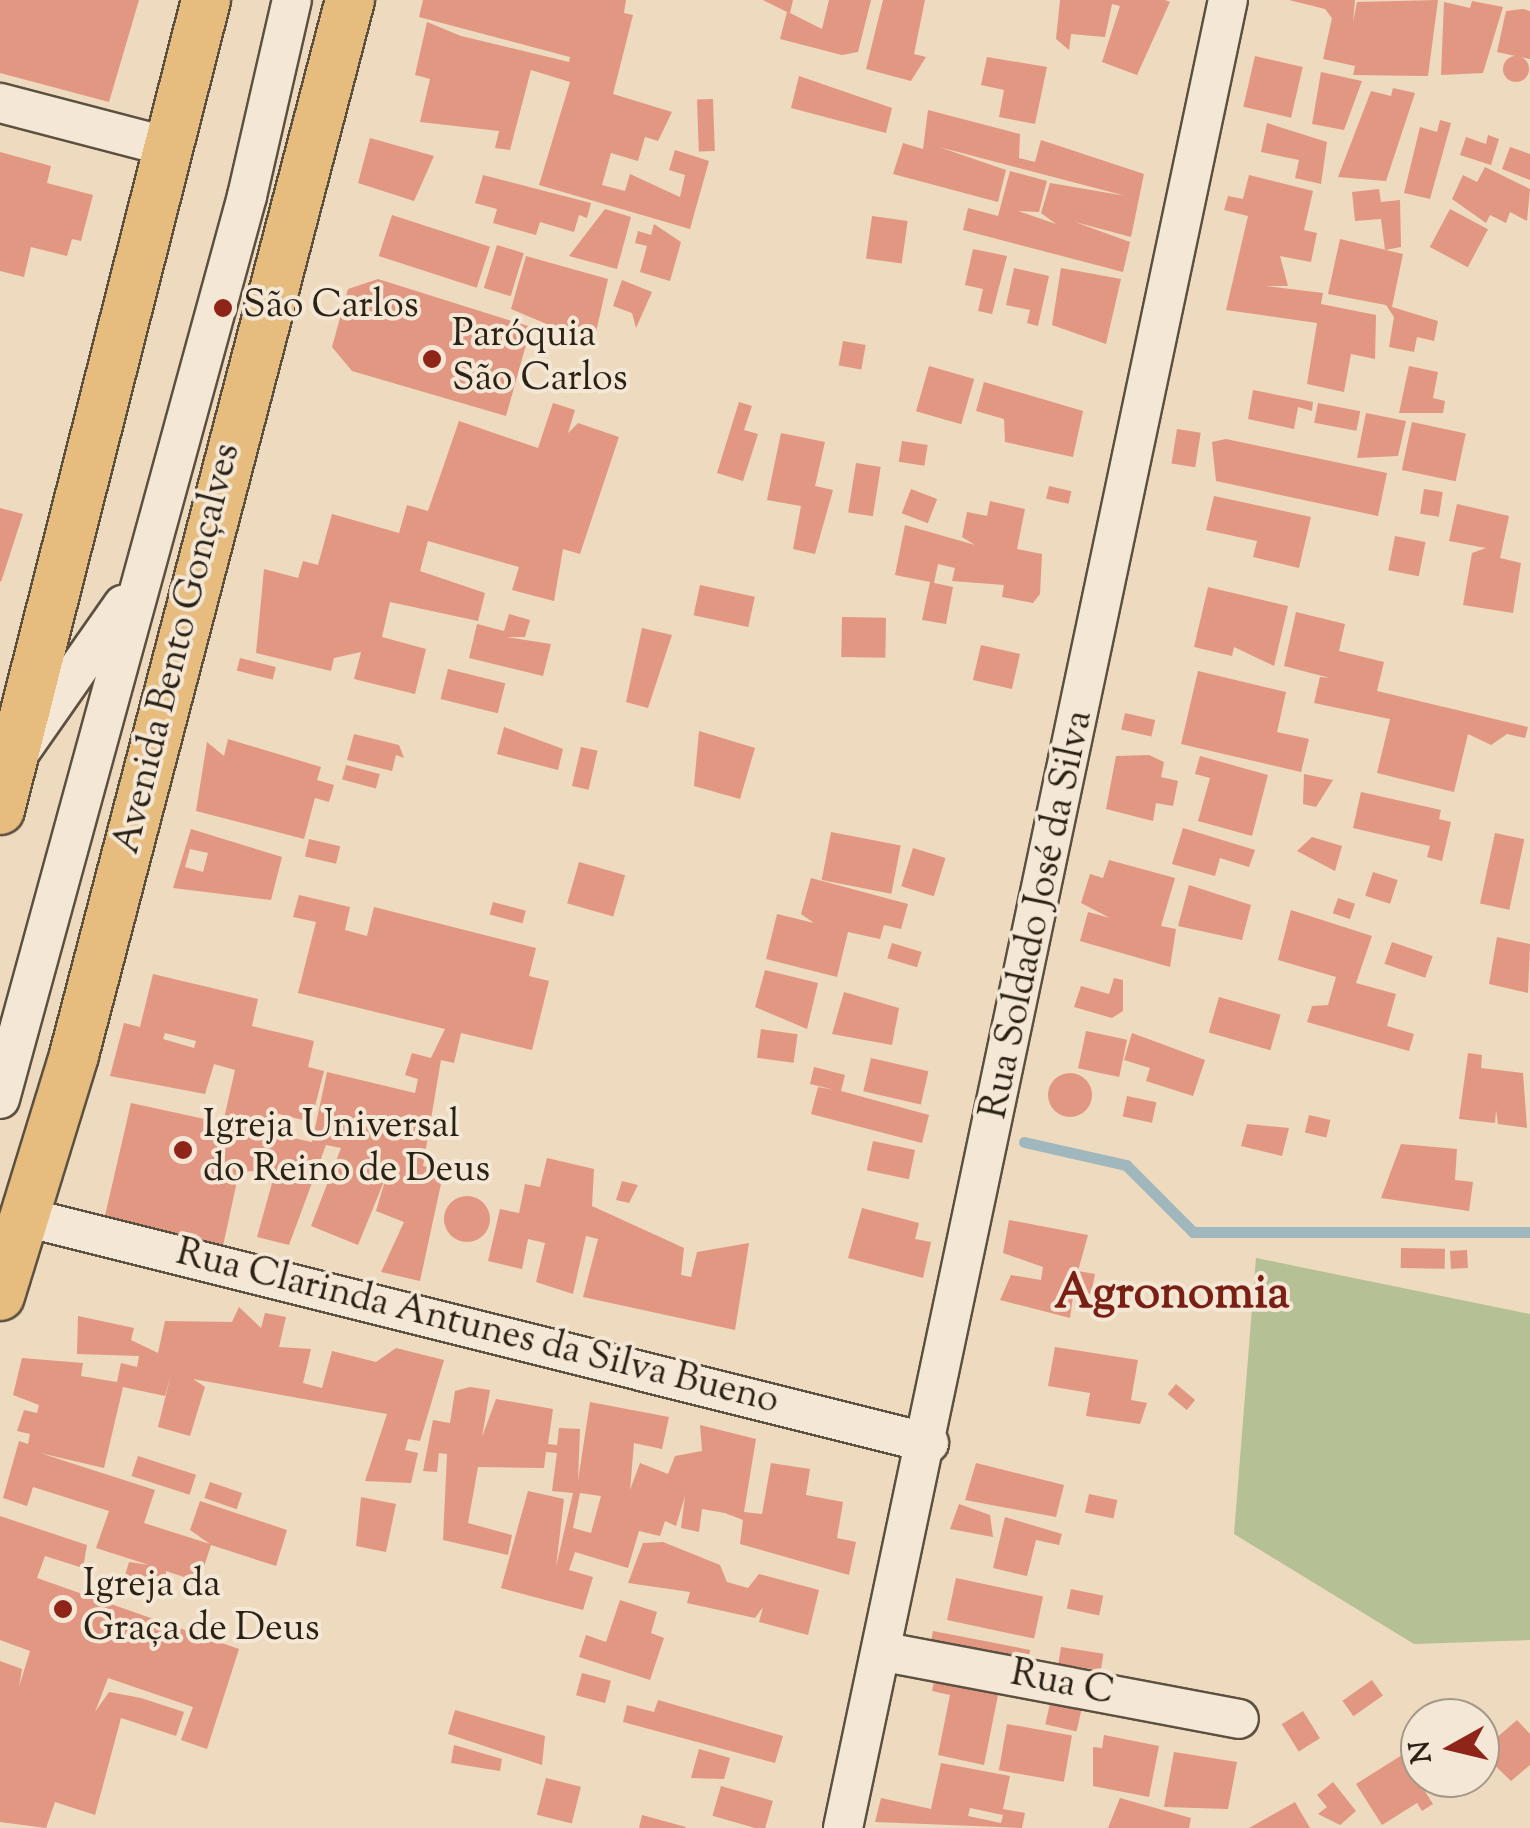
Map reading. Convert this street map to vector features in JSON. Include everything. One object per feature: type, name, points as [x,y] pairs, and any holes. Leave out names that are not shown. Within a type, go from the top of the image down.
[{"type":"main road","points":[[0,810],[206,0]]},
{"type":"main road","name":"Avenida Bento Gonçalves","points":[[0,1296],[74,1054],[350,0]]},
{"type":"street","points":[[0,1099],[136,587],[247,196],[292,0]]},
{"type":"street","name":"Rua Soldado José da Silva","points":[[843,1828],[885,1652],[1228,0]]},
{"type":"street","points":[[0,103],[169,147]]},
{"type":"street","points":[[12,764],[136,587]]},
{"type":"street","points":[[19,1036],[74,1054]]},
{"type":"street","name":"Rua Clarinda Antunes da Silva Bueno","points":[[25,1217],[929,1442]]},
{"type":"street","name":"Rua C","points":[[885,1652],[1240,1719]]},
{"type":"green space","points":[[1256,1258],[1530,1314],[1530,1640],[1414,1644],[1234,1534]]},
{"type":"building","points":[[0,0],[139,0],[109,102],[0,73]]},
{"type":"building","points":[[423,0],[626,0],[624,13],[633,15],[613,94],[672,112],[658,141],[645,137],[638,161],[611,153],[602,185],[625,191],[630,174],[680,197],[685,175],[669,170],[675,150],[709,161],[690,229],[539,185],[570,82],[531,70],[510,150],[495,148],[499,131],[420,122],[430,79],[415,75],[427,22],[461,36],[569,62],[570,57],[419,17]]},
{"type":"building","points":[[763,0],[793,0],[790,13],[822,29],[829,0],[871,0],[858,52],[842,55],[780,39],[787,12]]},
{"type":"building","points":[[883,0],[925,0],[914,54],[926,57],[911,81],[866,69]]},
{"type":"building","points":[[1060,0],[1170,2],[1137,75],[1102,62],[1120,6],[1112,4],[1105,37],[1071,34],[1069,50],[1056,39]]},
{"type":"building","points":[[1289,0],[1355,0],[1353,22],[1357,2],[1438,0],[1428,76],[1353,75],[1355,66],[1323,59],[1332,18],[1325,9]]},
{"type":"building","points":[[1472,1],[1503,7],[1483,73],[1441,75],[1444,2],[1470,8]]},
{"type":"building","points":[[1506,11],[1530,11],[1530,59],[1497,52]]},
{"type":"building","points":[[1255,56],[1303,67],[1291,118],[1243,107]]},
{"type":"building","points":[[1516,56],[1525,60],[1529,69],[1525,78],[1516,82],[1507,78],[1503,69],[1507,60]]},
{"type":"building","points":[[987,57],[1047,67],[1035,124],[999,117],[1004,90],[981,85]]},
{"type":"building","points":[[1321,72],[1362,81],[1344,130],[1312,124]]},
{"type":"building","points":[[799,76],[892,108],[886,133],[791,108]]},
{"type":"building","points":[[1393,88],[1415,93],[1386,181],[1338,177],[1371,91],[1391,96]]},
{"type":"building","points":[[713,99],[715,151],[699,152],[697,100]]},
{"type":"building","points":[[928,110],[1020,134],[1019,158],[1035,162],[1041,140],[1144,174],[1131,237],[1075,222],[1130,242],[1123,272],[963,230],[968,208],[998,216],[1010,171],[1047,181],[1039,212],[1018,211],[1056,224],[1041,213],[1050,183],[1126,196],[939,147],[1006,170],[998,202],[893,174],[903,143],[923,149]]},
{"type":"building","points":[[1440,120],[1451,123],[1430,199],[1404,193],[1420,127],[1437,132]]},
{"type":"building","points":[[1267,123],[1327,142],[1321,184],[1295,178],[1299,160],[1261,152]]},
{"type":"building","points":[[1488,135],[1499,139],[1491,165],[1460,155],[1466,137],[1486,144]]},
{"type":"building","points":[[370,138],[434,156],[414,201],[358,183]]},
{"type":"building","points":[[1510,147],[1530,154],[1530,180],[1502,169]]},
{"type":"building","points":[[0,152],[51,166],[47,183],[93,195],[81,241],[72,239],[67,256],[31,247],[24,277],[0,271]]},
{"type":"building","points":[[1485,167],[1530,189],[1527,221],[1510,212],[1506,223],[1490,215],[1486,223],[1452,199],[1463,175],[1477,182]]},
{"type":"building","points":[[483,175],[591,203],[587,218],[579,215],[574,232],[540,222],[536,235],[493,223],[497,209],[475,203]]},
{"type":"building","points":[[1249,175],[1313,191],[1304,230],[1317,233],[1311,262],[1280,256],[1288,286],[1265,286],[1323,293],[1321,304],[1376,315],[1375,359],[1351,354],[1344,392],[1307,384],[1317,323],[1226,310],[1248,216],[1224,210],[1228,196],[1243,199]]},
{"type":"building","points":[[1379,189],[1381,202],[1400,200],[1401,247],[1385,250],[1381,219],[1355,221],[1352,192]]},
{"type":"building","points":[[605,209],[631,217],[617,269],[569,256]]},
{"type":"building","points":[[1450,209],[1488,229],[1468,267],[1430,247]]},
{"type":"building","points":[[392,215],[490,247],[477,288],[379,256]]},
{"type":"building","points":[[872,216],[908,221],[902,264],[866,259]]},
{"type":"building","points":[[654,224],[681,242],[670,281],[640,272],[647,246],[635,243],[638,231],[651,235]]},
{"type":"building","points":[[1340,239],[1403,254],[1392,307],[1438,321],[1434,341],[1417,337],[1414,352],[1389,347],[1394,317],[1386,305],[1328,294]]},
{"type":"building","points":[[497,245],[524,253],[511,296],[484,288]]},
{"type":"building","points":[[973,249],[1007,256],[992,314],[978,311],[983,289],[965,285]]},
{"type":"building","points":[[526,256],[608,279],[596,332],[578,327],[575,336],[511,309]]},
{"type":"building","points":[[1014,268],[1049,276],[1038,326],[1027,323],[1030,310],[1006,305]]},
{"type":"building","points":[[1061,268],[1121,279],[1106,344],[1052,325]]},
{"type":"building","name":"Paróquia São Carlos","points":[[378,279],[531,327],[506,416],[352,371],[332,347],[348,289]]},
{"type":"building","points":[[622,280],[652,292],[636,328],[632,313],[613,306]]},
{"type":"building","points":[[843,341],[866,345],[861,370],[839,366]]},
{"type":"building","points":[[929,366],[974,379],[961,424],[916,411]]},
{"type":"building","points":[[1409,366],[1438,372],[1433,398],[1445,401],[1443,413],[1399,413]]},
{"type":"building","points":[[984,382],[1083,411],[1073,457],[1005,442],[1004,419],[976,411]]},
{"type":"building","points":[[1253,390],[1313,402],[1312,411],[1298,407],[1294,429],[1248,419]]},
{"type":"building","points":[[739,402],[752,406],[744,430],[758,434],[743,481],[717,473]]},
{"type":"building","points":[[553,403],[575,410],[568,433],[578,423],[619,437],[580,554],[563,549],[554,601],[512,590],[519,567],[428,541],[420,571],[485,593],[478,621],[390,602],[382,637],[426,649],[415,694],[354,679],[361,652],[334,658],[331,671],[256,653],[264,569],[298,578],[303,561],[318,565],[332,514],[399,533],[407,505],[428,511],[459,421],[538,448]]},
{"type":"building","points":[[1318,403],[1360,411],[1356,431],[1314,423]]},
{"type":"building","points":[[1366,413],[1406,421],[1398,456],[1357,458]]},
{"type":"building","points":[[1412,422],[1466,433],[1456,481],[1402,470]]},
{"type":"building","points":[[1177,429],[1201,433],[1195,467],[1172,464]]},
{"type":"building","points":[[781,433],[825,442],[815,486],[833,490],[815,554],[793,549],[801,506],[767,500]]},
{"type":"building","points":[[1226,439],[1387,473],[1378,516],[1216,481],[1212,442]]},
{"type":"building","points":[[902,441],[928,445],[924,466],[899,462]]},
{"type":"building","points":[[856,463],[881,467],[873,516],[848,512]]},
{"type":"building","points":[[1049,486],[1071,491],[1068,504],[1046,499]]},
{"type":"building","points":[[911,489],[937,499],[928,523],[902,513]]},
{"type":"building","points":[[1424,489],[1443,492],[1439,517],[1420,514]]},
{"type":"building","points":[[1214,496],[1311,517],[1299,568],[1253,557],[1257,541],[1206,530]]},
{"type":"building","points":[[990,501],[1025,509],[1017,549],[1042,554],[1040,594],[1033,603],[1002,597],[1004,585],[952,581],[955,568],[938,564],[934,583],[953,587],[946,624],[922,620],[930,582],[895,575],[905,525],[975,545],[962,537],[967,512],[987,516]]},
{"type":"building","points":[[1457,504],[1509,516],[1500,558],[1521,563],[1513,613],[1463,605],[1472,553],[1486,548],[1449,541]]},
{"type":"building","points":[[0,508],[23,514],[1,582],[0,581]]},
{"type":"building","points":[[1395,536],[1425,542],[1419,576],[1388,570]]},
{"type":"building","points":[[700,585],[755,597],[748,627],[694,615]]},
{"type":"building","points":[[1208,587],[1288,606],[1274,666],[1234,647],[1232,656],[1194,647]]},
{"type":"building","points":[[1296,612],[1345,624],[1339,651],[1384,662],[1377,691],[1528,727],[1525,738],[1507,734],[1491,745],[1468,734],[1454,792],[1377,773],[1390,719],[1314,703],[1320,677],[1330,678],[1284,666]]},
{"type":"building","points":[[509,614],[530,620],[525,637],[506,637],[551,644],[543,676],[469,658],[477,624],[504,631]]},
{"type":"building","points":[[842,617],[886,618],[885,658],[841,657]]},
{"type":"building","points":[[642,628],[672,635],[648,708],[626,702]]},
{"type":"building","points":[[981,645],[1020,654],[1012,689],[973,680]]},
{"type":"building","points":[[240,658],[276,667],[273,680],[237,671]]},
{"type":"building","points":[[448,669],[505,683],[498,713],[441,699]]},
{"type":"building","points":[[1198,671],[1286,692],[1277,732],[1309,739],[1301,772],[1181,744]]},
{"type":"building","points":[[1125,713],[1155,720],[1151,737],[1121,730]]},
{"type":"building","points":[[504,727],[563,749],[558,770],[497,754]]},
{"type":"building","points":[[699,731],[755,748],[740,799],[694,786]]},
{"type":"building","points":[[354,734],[399,745],[404,758],[396,755],[392,771],[347,760]]},
{"type":"building","points":[[228,739],[321,767],[317,780],[334,785],[329,802],[315,798],[304,839],[196,811],[207,742],[224,756]]},
{"type":"building","points":[[581,747],[598,751],[589,790],[572,786]]},
{"type":"building","points":[[1149,755],[1164,762],[1161,777],[1178,781],[1173,806],[1156,803],[1153,821],[1106,809],[1116,756]]},
{"type":"building","points":[[1200,756],[1268,775],[1252,836],[1198,821],[1210,778],[1195,774]]},
{"type":"building","points":[[346,765],[380,774],[376,789],[342,779]]},
{"type":"building","points":[[1304,774],[1333,780],[1316,807],[1303,804]]},
{"type":"building","points":[[1361,792],[1441,810],[1439,819],[1451,822],[1442,861],[1427,857],[1430,846],[1353,828]]},
{"type":"building","points":[[1183,828],[1255,850],[1249,867],[1220,858],[1215,876],[1172,864]]},
{"type":"building","points":[[191,829],[282,857],[271,900],[173,888]],"holes":[[[190,849],[208,853],[203,872],[185,867]]]},
{"type":"building","points":[[831,832],[901,846],[891,894],[822,880]]},
{"type":"building","points":[[1495,833],[1524,839],[1509,910],[1480,903]]},
{"type":"building","points":[[1312,837],[1342,846],[1335,871],[1297,851]]},
{"type":"building","points":[[309,839],[340,846],[336,864],[305,857]]},
{"type":"building","points":[[913,848],[946,858],[934,896],[901,886]]},
{"type":"building","points":[[1109,860],[1175,878],[1161,926],[1176,929],[1170,967],[1080,941],[1088,912],[1110,918],[1081,903],[1090,874],[1103,878]]},
{"type":"building","points":[[579,862],[625,875],[613,917],[567,903]]},
{"type":"building","points":[[1373,872],[1398,880],[1390,904],[1365,896]]},
{"type":"building","points":[[811,878],[908,904],[901,929],[884,925],[880,939],[848,932],[837,977],[766,959],[777,914],[814,923],[801,914]]},
{"type":"building","points":[[1189,885],[1251,905],[1242,940],[1178,926]]},
{"type":"building","points":[[299,895],[350,907],[345,930],[367,936],[374,907],[536,948],[529,976],[549,981],[532,1050],[461,1033],[454,1063],[441,1060],[423,1166],[444,1170],[420,1281],[381,1272],[404,1222],[376,1211],[387,1174],[358,1245],[311,1226],[341,1148],[326,1145],[289,1245],[257,1237],[274,1176],[252,1171],[239,1172],[223,1246],[104,1220],[131,1103],[223,1123],[235,1070],[214,1064],[205,1094],[110,1076],[124,1023],[140,1027],[153,974],[258,999],[252,1026],[314,1041],[308,1067],[324,1071],[311,1122],[275,1113],[270,1133],[312,1142],[327,1072],[415,1093],[418,1079],[405,1075],[412,1053],[431,1058],[445,1029],[298,993],[316,922],[293,917]],"holes":[[[165,1033],[196,1041],[194,1048],[163,1039]]]},
{"type":"building","points":[[1338,898],[1355,904],[1350,919],[1333,913]]},
{"type":"building","points":[[493,902],[526,911],[522,923],[490,915]]},
{"type":"building","points":[[1291,910],[1372,936],[1356,983],[1396,994],[1387,1026],[1414,1034],[1409,1051],[1307,1022],[1312,1006],[1328,1005],[1336,977],[1278,960]]},
{"type":"building","points":[[1497,937],[1530,944],[1528,993],[1489,984]]},
{"type":"building","points":[[1392,942],[1433,956],[1425,978],[1385,964]]},
{"type":"building","points":[[892,943],[922,952],[917,967],[887,958]]},
{"type":"building","points":[[765,970],[818,983],[807,1029],[755,1007]]},
{"type":"building","points":[[1114,978],[1123,980],[1123,1011],[1112,1018],[1074,1007],[1081,986],[1109,994]]},
{"type":"building","points":[[844,992],[899,1008],[892,1045],[832,1034]]},
{"type":"building","points":[[1219,997],[1281,1015],[1270,1050],[1209,1033]]},
{"type":"building","points":[[761,1029],[798,1034],[794,1063],[757,1058]]},
{"type":"building","points":[[1086,1031],[1127,1040],[1119,1077],[1078,1068]]},
{"type":"building","points":[[1132,1033],[1205,1060],[1193,1096],[1146,1081],[1150,1068],[1124,1060]]},
{"type":"building","points":[[1468,1053],[1482,1055],[1481,1068],[1523,1073],[1527,1128],[1498,1124],[1496,1110],[1495,1123],[1459,1119]]},
{"type":"building","points":[[871,1058],[928,1071],[921,1104],[863,1091]]},
{"type":"building","points":[[814,1067],[845,1075],[841,1091],[929,1115],[922,1143],[811,1114],[818,1087],[835,1090],[810,1084]]},
{"type":"building","points":[[1070,1073],[1086,1079],[1092,1095],[1086,1111],[1070,1117],[1054,1111],[1048,1095],[1054,1079]]},
{"type":"building","points":[[1127,1096],[1156,1102],[1152,1123],[1123,1117]]},
{"type":"building","points":[[1309,1115],[1330,1120],[1326,1137],[1305,1133]]},
{"type":"building","points":[[1247,1124],[1289,1128],[1282,1156],[1241,1146]]},
{"type":"building","points":[[873,1141],[915,1150],[909,1179],[867,1170]]},
{"type":"building","points":[[1401,1144],[1457,1149],[1455,1180],[1473,1182],[1469,1211],[1381,1198]]},
{"type":"building","points":[[547,1158],[594,1169],[592,1206],[684,1248],[681,1275],[691,1277],[697,1252],[749,1243],[735,1330],[583,1297],[598,1239],[586,1236],[573,1294],[536,1282],[545,1243],[528,1239],[522,1269],[488,1261],[500,1209],[519,1213],[525,1184],[540,1187]]},
{"type":"building","points":[[622,1181],[638,1185],[629,1203],[616,1200]]},
{"type":"building","points":[[467,1196],[484,1202],[490,1219],[484,1236],[467,1242],[450,1236],[444,1219],[450,1202]]},
{"type":"building","points":[[862,1208],[919,1223],[915,1239],[931,1242],[923,1278],[848,1258]]},
{"type":"building","points":[[1009,1220],[1088,1235],[1078,1271],[1095,1274],[1091,1294],[1064,1289],[1073,1296],[1070,1318],[1000,1300],[1011,1275],[1041,1280],[1043,1267],[1003,1253]]},
{"type":"building","points":[[1401,1248],[1445,1249],[1445,1269],[1401,1268]]},
{"type":"building","points":[[1467,1250],[1468,1268],[1451,1269],[1450,1251]]},
{"type":"building","points":[[239,1307],[261,1328],[265,1313],[286,1317],[279,1347],[311,1349],[303,1383],[322,1388],[332,1351],[376,1362],[396,1348],[444,1360],[420,1441],[408,1439],[405,1450],[418,1453],[411,1483],[365,1481],[387,1414],[193,1379],[205,1387],[190,1436],[158,1427],[171,1374],[165,1396],[123,1387],[104,1468],[40,1453],[155,1490],[144,1523],[210,1544],[190,1530],[200,1501],[287,1530],[276,1566],[211,1545],[199,1582],[166,1571],[165,1598],[124,1579],[129,1562],[149,1565],[96,1548],[109,1511],[33,1487],[27,1506],[3,1498],[19,1441],[28,1444],[30,1434],[17,1431],[24,1410],[37,1413],[39,1405],[13,1395],[22,1358],[83,1363],[81,1376],[117,1382],[121,1363],[137,1367],[139,1356],[77,1354],[78,1316],[134,1328],[131,1340],[158,1353],[165,1321],[232,1322]]},
{"type":"building","points":[[1055,1347],[1138,1360],[1131,1400],[1147,1403],[1140,1424],[1086,1416],[1090,1393],[1048,1386]]},
{"type":"building","points":[[1176,1384],[1195,1400],[1187,1410],[1168,1394]]},
{"type":"building","points":[[470,1387],[490,1390],[482,1437],[496,1399],[553,1409],[548,1444],[557,1445],[559,1428],[580,1429],[578,1481],[590,1402],[669,1417],[662,1449],[634,1443],[630,1490],[640,1463],[668,1474],[675,1456],[702,1451],[700,1425],[756,1439],[744,1512],[762,1514],[771,1463],[810,1469],[806,1495],[843,1502],[837,1538],[856,1542],[849,1575],[740,1544],[743,1520],[725,1513],[702,1509],[699,1532],[681,1528],[685,1496],[676,1526],[665,1521],[660,1536],[639,1531],[628,1568],[575,1552],[569,1570],[593,1577],[583,1610],[501,1588],[528,1491],[564,1499],[556,1567],[573,1493],[552,1491],[557,1453],[546,1452],[544,1468],[478,1467],[468,1523],[512,1535],[508,1555],[443,1540],[447,1454],[439,1453],[437,1472],[423,1471],[433,1420],[450,1423],[455,1391]],"holes":[[[580,1493],[601,1496],[591,1533],[573,1528]]]},
{"type":"building","points":[[138,1456],[196,1475],[190,1495],[132,1476]]},
{"type":"building","points":[[976,1463],[1064,1485],[1056,1517],[965,1500]]},
{"type":"building","points":[[210,1482],[242,1493],[237,1509],[204,1498]]},
{"type":"building","points":[[1089,1494],[1117,1500],[1113,1519],[1085,1513]]},
{"type":"building","points":[[361,1497],[396,1504],[386,1552],[356,1546]]},
{"type":"building","points":[[959,1504],[990,1515],[993,1537],[950,1529]]},
{"type":"building","points":[[0,1516],[87,1545],[83,1568],[45,1556],[37,1578],[239,1649],[207,1749],[181,1740],[193,1707],[108,1678],[95,1712],[109,1692],[141,1698],[184,1712],[176,1736],[121,1718],[95,1815],[55,1802],[46,1828],[0,1822],[0,1661],[22,1669],[19,1687],[30,1651],[0,1640]]},
{"type":"building","points":[[1005,1517],[1062,1534],[1059,1545],[1036,1540],[1027,1576],[993,1568]]},
{"type":"building","points":[[663,1542],[720,1565],[727,1582],[748,1588],[759,1574],[819,1590],[808,1635],[759,1622],[763,1607],[755,1618],[687,1603],[690,1592],[628,1583],[643,1543]]},
{"type":"building","points":[[956,1578],[1043,1597],[1034,1639],[947,1620]]},
{"type":"building","points":[[1071,1589],[1103,1596],[1099,1615],[1067,1609]]},
{"type":"building","points":[[620,1600],[657,1612],[651,1633],[664,1638],[650,1680],[579,1657],[586,1635],[606,1642]]},
{"type":"building","points":[[933,1631],[1030,1650],[1026,1673],[928,1655]]},
{"type":"building","points":[[1061,1647],[1103,1654],[1101,1671],[1058,1664]]},
{"type":"building","points":[[936,1672],[1000,1685],[984,1765],[938,1755],[950,1695],[932,1691]]},
{"type":"building","points":[[582,1673],[611,1681],[605,1703],[576,1695]]},
{"type":"building","points":[[1372,1680],[1383,1696],[1353,1716],[1343,1701]]},
{"type":"building","points":[[1052,1695],[1083,1702],[1076,1731],[1045,1724]]},
{"type":"building","points":[[658,1700],[783,1736],[775,1763],[623,1722],[627,1705],[654,1712]]},
{"type":"building","points":[[455,1710],[545,1736],[542,1765],[448,1734]]},
{"type":"building","points":[[1303,1711],[1320,1738],[1299,1751],[1282,1724]]},
{"type":"building","points":[[1517,1720],[1530,1734],[1530,1765],[1511,1781],[1500,1770],[1500,1735]]},
{"type":"building","points":[[1007,1724],[1072,1735],[1064,1782],[999,1770]]},
{"type":"building","points":[[1104,1735],[1159,1746],[1149,1797],[1093,1786],[1093,1747],[1102,1748]]},
{"type":"building","points":[[454,1745],[502,1759],[500,1771],[451,1763]]},
{"type":"building","points":[[699,1749],[730,1758],[724,1779],[691,1778]]},
{"type":"building","points":[[1174,1752],[1237,1762],[1228,1809],[1164,1807]]},
{"type":"building","points":[[1400,1756],[1400,1798],[1429,1798],[1433,1804],[1422,1811],[1417,1803],[1382,1825],[1356,1784]]},
{"type":"building","points":[[941,1763],[1010,1776],[1003,1809],[1025,1813],[1022,1828],[875,1822],[881,1798],[931,1809]],"holes":[[[970,1808],[1003,1815],[1001,1823],[968,1816]]]},
{"type":"building","points":[[546,1778],[581,1787],[572,1824],[537,1815]]},
{"type":"building","points":[[1333,1782],[1356,1811],[1340,1825],[1318,1814],[1327,1807],[1317,1795]]},
{"type":"building","points":[[721,1786],[773,1801],[765,1828],[712,1816]]},
{"type":"building","points":[[1120,1798],[1191,1818],[1189,1828],[1108,1828]]},
{"type":"building","points":[[1295,1802],[1310,1828],[1249,1828]]},
{"type":"building","points":[[642,1815],[686,1827],[639,1828]]},
{"type":"waterway","points":[[1024,1142],[1126,1165],[1193,1232],[1530,1232]]},
{"type":"place","name":"São Carlos","points":[[223,308]]},
{"type":"place","name":"Paróquia São Carlos","points":[[432,359]]},
{"type":"place","name":"Igreja Universal do Reino de Deus","points":[[183,1150]]},
{"type":"place","name":"Igreja da Graça de Deus","points":[[63,1609]]},
{"type":"district","name":"Agronomia","points":[[1172,1296]]}]
